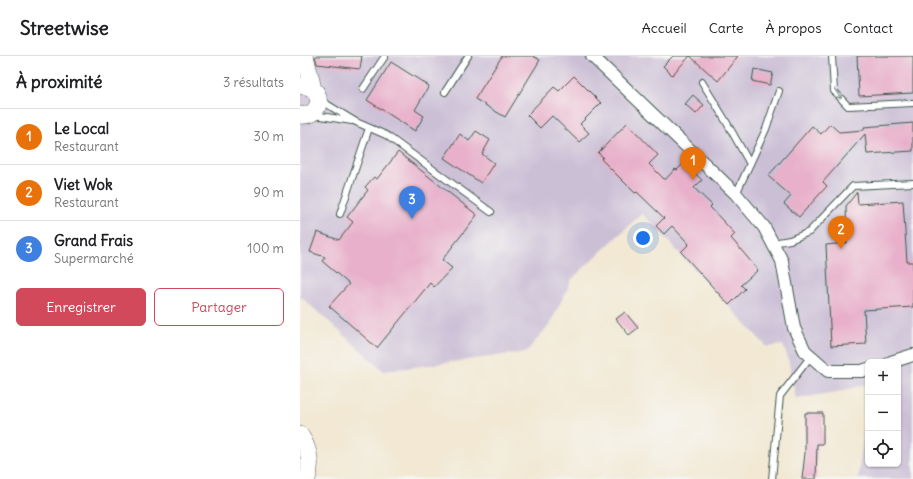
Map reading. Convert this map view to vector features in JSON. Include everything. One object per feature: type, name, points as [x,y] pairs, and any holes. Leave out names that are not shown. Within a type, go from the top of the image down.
[{"type":"main road","points":[[300,68],[304,56]]},
{"type":"main road","points":[[304,56],[311,91],[318,106],[315,111],[304,117]]},
{"type":"main road","points":[[300,435],[307,447],[310,460],[307,479]]},
{"type":"street","points":[[592,56],[736,194],[764,227],[782,261],[794,328],[805,351],[828,371],[862,372],[865,370]]},
{"type":"street","points":[[900,359],[913,355]]},
{"type":"lane","points":[[363,89],[384,56]]},
{"type":"lane","points":[[445,92],[468,56]]},
{"type":"lane","points":[[832,56],[834,91],[848,106],[913,103]]},
{"type":"lane","points":[[702,82],[750,164]]},
{"type":"lane","points":[[311,91],[356,122],[386,135],[491,212]]},
{"type":"lane","points":[[736,194],[766,129],[779,91]]},
{"type":"lane","points":[[304,117],[356,122]]},
{"type":"lane","points":[[340,214],[369,128]]},
{"type":"lane","points":[[772,243],[790,240],[809,232],[853,186],[913,183]]},
{"type":"lane","points":[[772,479],[780,396],[811,356]]},
{"type":"shaded area","points":[[311,56],[913,56],[913,479],[858,479],[865,424],[865,467],[901,467],[901,359],[865,359],[865,385],[842,391],[796,399],[788,358],[783,345],[767,347],[642,213],[572,279],[550,324],[526,352],[384,371],[300,296],[300,90]]},
{"type":"building","points":[[315,56],[362,56],[360,69],[317,64]]},
{"type":"building","points":[[502,56],[533,56],[540,60],[505,117],[475,99]]},
{"type":"building","points":[[673,56],[690,56],[672,75],[663,66]]},
{"type":"building","points":[[690,56],[738,56],[718,81]]},
{"type":"building","points":[[857,56],[913,56],[913,93],[859,96]]},
{"type":"building","points":[[391,62],[429,86],[415,110],[424,116],[415,131],[367,100]]},
{"type":"building","points":[[754,69],[773,73],[770,85],[752,81]]},
{"type":"building","points":[[574,76],[601,103],[580,124],[589,133],[579,142],[552,116],[540,128],[527,115],[554,87],[559,91]]},
{"type":"building","points":[[693,95],[704,105],[696,114],[685,104]]},
{"type":"building","points":[[627,123],[658,155],[649,164],[665,180],[675,169],[677,170],[684,163],[702,180],[694,188],[712,205],[710,207],[735,234],[731,238],[758,270],[741,285],[745,289],[729,305],[681,252],[689,244],[672,226],[664,234],[656,226],[664,218],[637,192],[635,193],[601,159],[603,157],[598,153]]},
{"type":"building","points":[[913,123],[913,151],[867,154],[865,134],[823,182],[827,186],[799,217],[784,204],[791,196],[768,176],[812,126],[821,134],[830,124],[839,132],[864,130],[864,127]]},
{"type":"building","points":[[476,131],[490,140],[482,154],[494,163],[481,183],[444,158],[460,134],[469,141]]},
{"type":"building","points":[[398,152],[477,215],[442,260],[452,268],[434,287],[430,283],[377,348],[329,306],[349,284],[322,261],[325,257],[310,252],[317,232],[339,240],[353,222],[347,217],[368,190],[365,187],[374,177],[377,179]]},
{"type":"building","points":[[857,192],[858,204],[903,201],[907,262],[913,262],[913,307],[864,310],[866,344],[831,346],[826,245],[847,243],[846,206]]},
{"type":"building","points":[[625,312],[638,328],[629,335],[616,319]]},
{"type":"building","points":[[805,413],[823,413],[823,444],[817,444],[816,479],[802,479],[805,453]]},
{"type":"place","name":"Le Local","points":[[693,180]]},
{"type":"place","name":"Grand Frais","points":[[412,219]]},
{"type":"place","name":"Viet Wok","points":[[841,249]]}]
